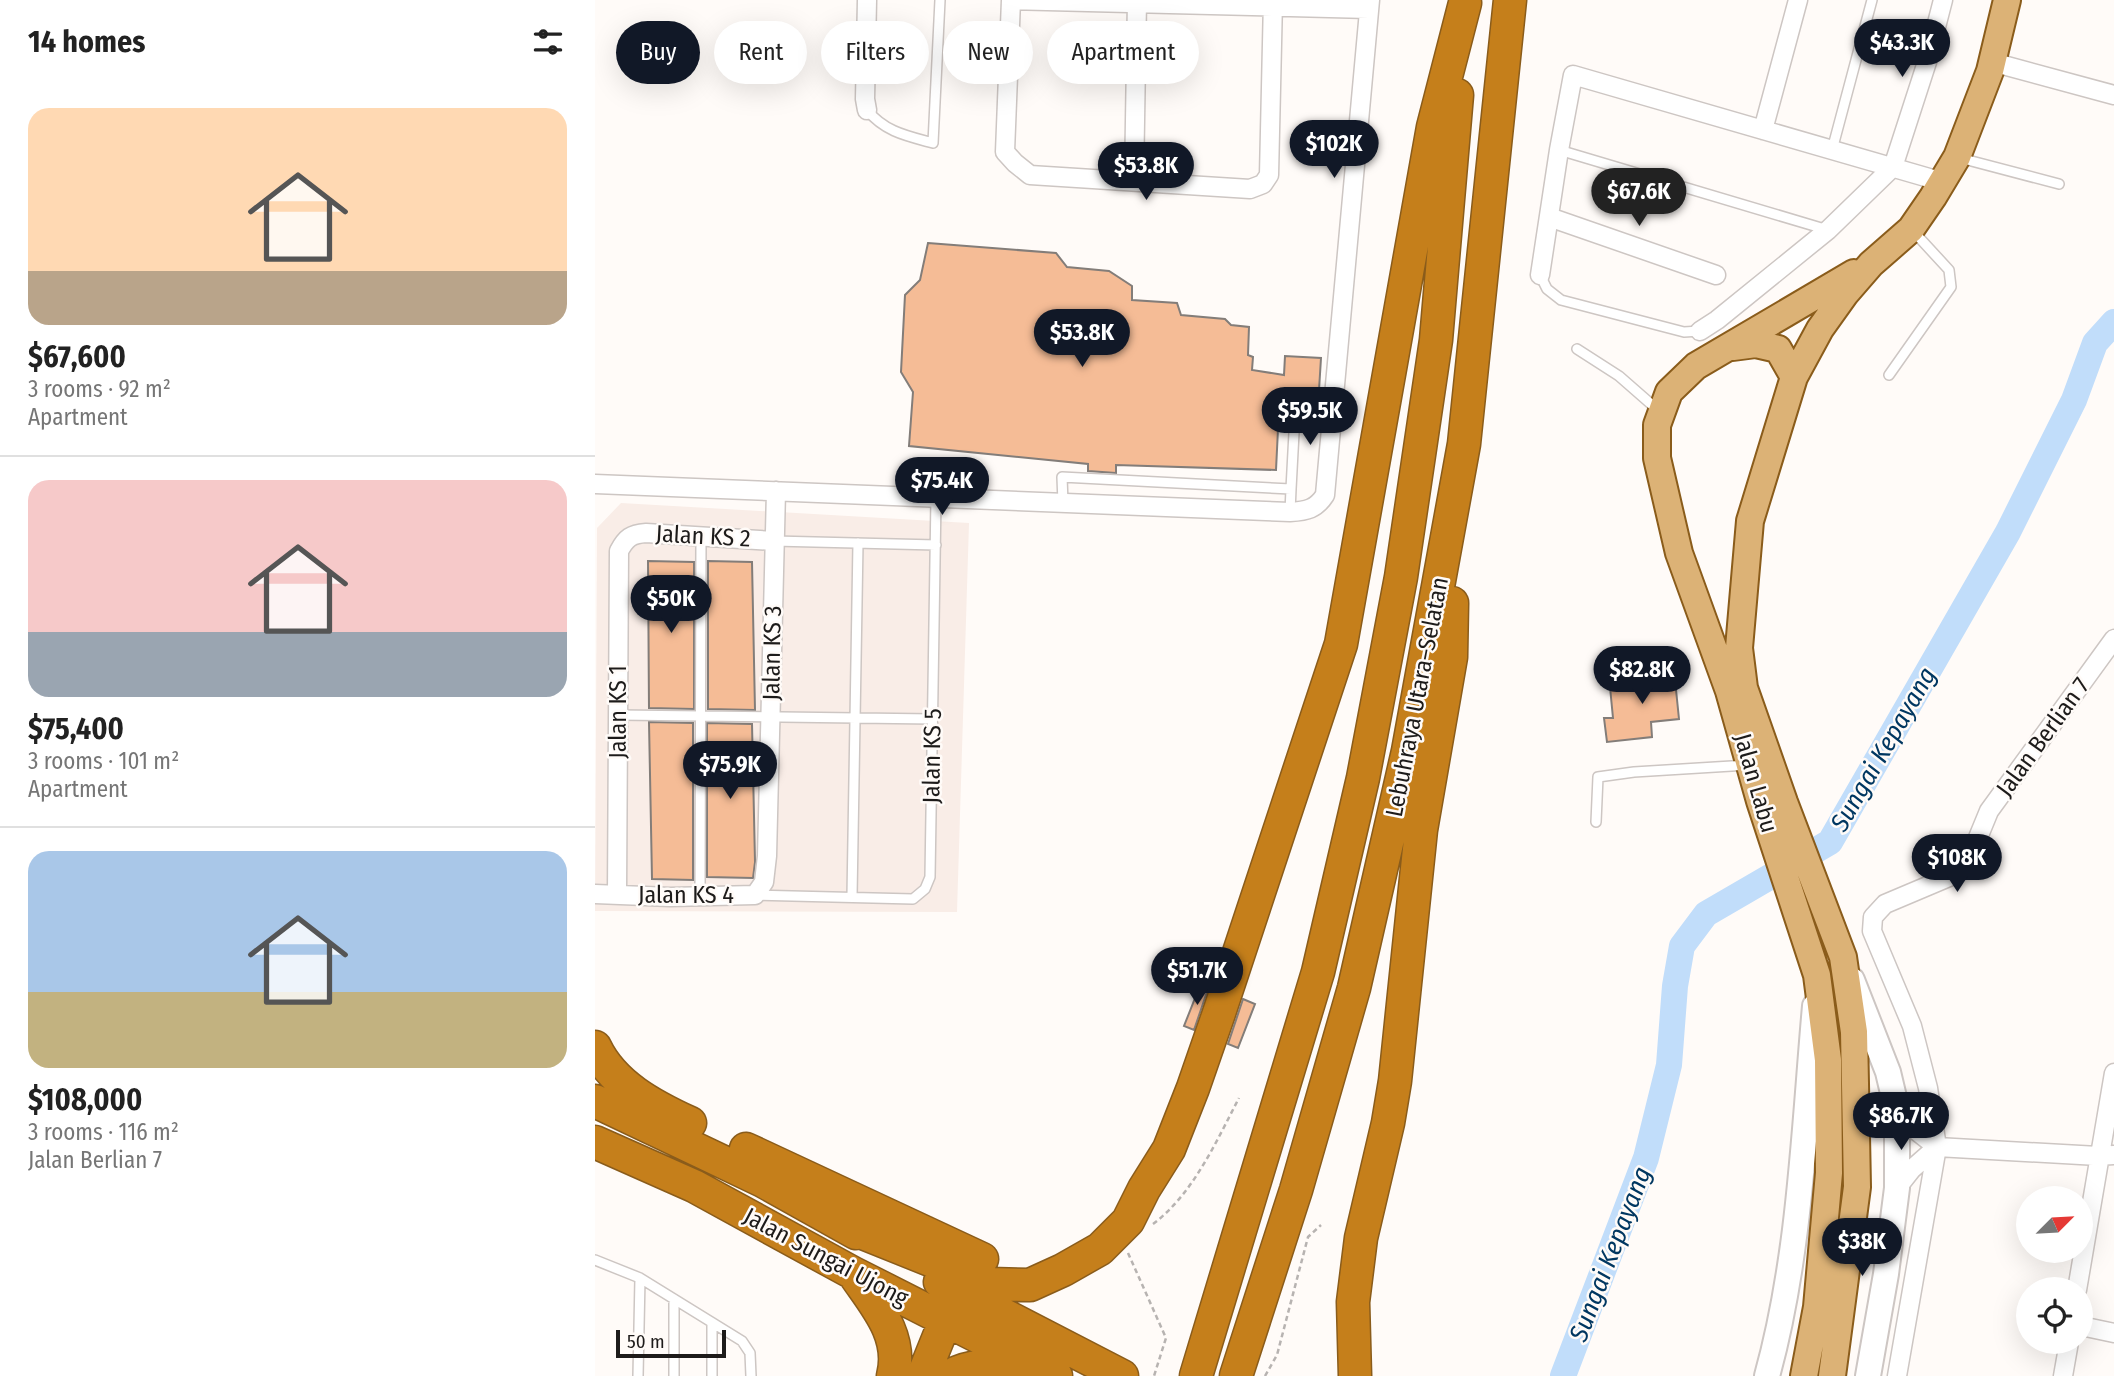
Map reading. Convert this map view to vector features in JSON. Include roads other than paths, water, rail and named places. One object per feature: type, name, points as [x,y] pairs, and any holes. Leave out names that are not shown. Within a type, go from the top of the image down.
[{"type":"highway","name":"Lebuhraya Utara–Selatan","points":[[1236,1376],[1303,1165],[1354,988],[1405,764],[1455,507],[1464,444],[1510,0]]},
{"type":"highway","name":"Lebuhraya Utara–Selatan","points":[[1196,1376],[1318,972],[1365,764],[1401,577],[1436,340],[1465,1]]},
{"type":"highway","points":[[838,1223],[990,1284],[1030,1285],[1100,1250],[1128,1221],[1169,1149],[1214,1026],[1341,644],[1433,127],[1465,1]]},
{"type":"highway","points":[[1355,1376],[1353,1302],[1361,1238],[1393,1091],[1421,830],[1451,657],[1455,507]]},
{"type":"highway","points":[[595,1047],[621,1083],[663,1111],[996,1266],[1063,1270]]},
{"type":"highway","name":"Jalan Sungai Ujong","points":[[595,1101],[763,1181],[956,1292],[1122,1376]]},
{"type":"highway","name":"Jalan Sungai Ujong","points":[[595,1142],[694,1186],[853,1273],[1047,1372]]},
{"type":"highway","points":[[853,1273],[888,1323],[896,1365],[893,1376]]},
{"type":"highway","points":[[923,1376],[946,1319]]},
{"type":"highway","points":[[950,1376],[971,1368],[998,1366],[1047,1372]]},
{"type":"main road","name":"Jalan Labu","points":[[1767,1376],[1780,1330],[1793,1240],[1817,975],[1744,688],[1739,648],[1750,521],[1794,377],[1820,329],[1871,264],[1911,229],[1957,157],[1991,62],[2007,0]]},
{"type":"main road","name":"Jalan Labu","points":[[1868,1376],[1886,1274],[1897,1188],[1897,1110],[1888,1072],[1838,945],[1772,802],[1750,765],[1729,691],[1679,553],[1657,458],[1657,425],[1669,392],[1696,366],[1871,264]]},
{"type":"main road","points":[[1728,348],[1756,344],[1778,349],[1794,377]]},
{"type":"main road","points":[[1804,1376],[1829,1310],[1857,1187],[1854,1032],[1838,945]]},
{"type":"main road","points":[[1817,975],[1828,1060],[1829,1310],[1832,1376]]},
{"type":"main road","points":[[595,1079],[763,1181]]},
{"type":"street","points":[[867,0],[867,110]]},
{"type":"street","points":[[595,484],[1290,512],[1304,512],[1317,507],[1325,495],[1369,5],[1273,3],[1011,0],[1005,152],[1030,175],[1250,189],[1263,184],[1269,175],[1273,3]]},
{"type":"street","points":[[1763,130],[1798,0]]},
{"type":"street","points":[[1700,331],[1828,230],[1893,167],[1927,62],[1943,0]]},
{"type":"street","points":[[1134,181],[1137,2]]},
{"type":"street","points":[[1991,62],[2114,95]]},
{"type":"street","points":[[1540,275],[1573,75],[1943,182]]},
{"type":"street","points":[[1549,217],[1716,275]]},
{"type":"street","name":"Jalan KS 3","points":[[755,895],[764,882],[768,856],[776,491]]},
{"type":"street","name":"Jalan KS 2","points":[[632,534],[774,541]]},
{"type":"street","name":"Jalan KS 1","points":[[617,894],[619,551],[632,534]]},
{"type":"street","name":"Jalan Berlian 7","points":[[1937,1147],[1928,1088],[1912,1026],[1872,931],[1873,917],[1885,905],[1956,874],[1968,862],[1989,811],[2114,639]]},
{"type":"street","name":"Jalan KS 4","points":[[595,894],[755,895]]},
{"type":"street","points":[[2080,1277],[2106,1155],[2114,1073]]},
{"type":"street","points":[[1897,1110],[1910,1126],[1937,1147],[2106,1155]]},
{"type":"street","points":[[1897,1188],[1912,1169],[1937,1147]]},
{"type":"street","points":[[1897,1376],[1937,1147]]},
{"type":"street","points":[[2093,1329],[2114,1333]]},
{"type":"street","points":[[2063,1376],[2067,1354]]},
{"type":"lane","points":[[867,110],[876,121],[895,133],[933,143],[940,0]]},
{"type":"lane","points":[[1832,150],[1872,0]]},
{"type":"lane","points":[[1559,150],[1828,230]]},
{"type":"lane","points":[[1957,157],[2060,184]]},
{"type":"lane","points":[[1889,375],[1951,287],[1949,270],[1911,229]]},
{"type":"lane","points":[[1540,275],[1547,289],[1561,300],[1684,332],[1700,331]]},
{"type":"lane","points":[[1577,349],[1619,376],[1662,412]]},
{"type":"lane","points":[[1290,512],[1296,395],[1333,398]]},
{"type":"lane","points":[[1063,503],[1062,477],[1291,489]]},
{"type":"lane","name":"Jalan KS 5","points":[[755,895],[913,899],[925,889],[930,877],[936,498]]},
{"type":"lane","points":[[700,896],[701,536]]},
{"type":"lane","points":[[774,541],[936,545]]},
{"type":"lane","points":[[852,897],[858,542]]},
{"type":"lane","points":[[618,715],[933,719]]},
{"type":"lane","points":[[1597,822],[1598,778],[1634,772],[1750,765]]},
{"type":"lane","points":[[595,1260],[640,1278],[747,1345],[751,1376]]},
{"type":"lane","points":[[638,1376],[640,1278]]},
{"type":"lane","points":[[674,1299],[674,1376]]},
{"type":"lane","points":[[712,1322],[712,1376]]},
{"type":"waterway","name":"Sungai Kepayang","points":[[1563,1376],[1646,1158],[1669,1065],[1675,986],[1682,946],[1706,914],[1830,842],[2008,532],[2074,400],[2095,343],[2114,322]]}]
